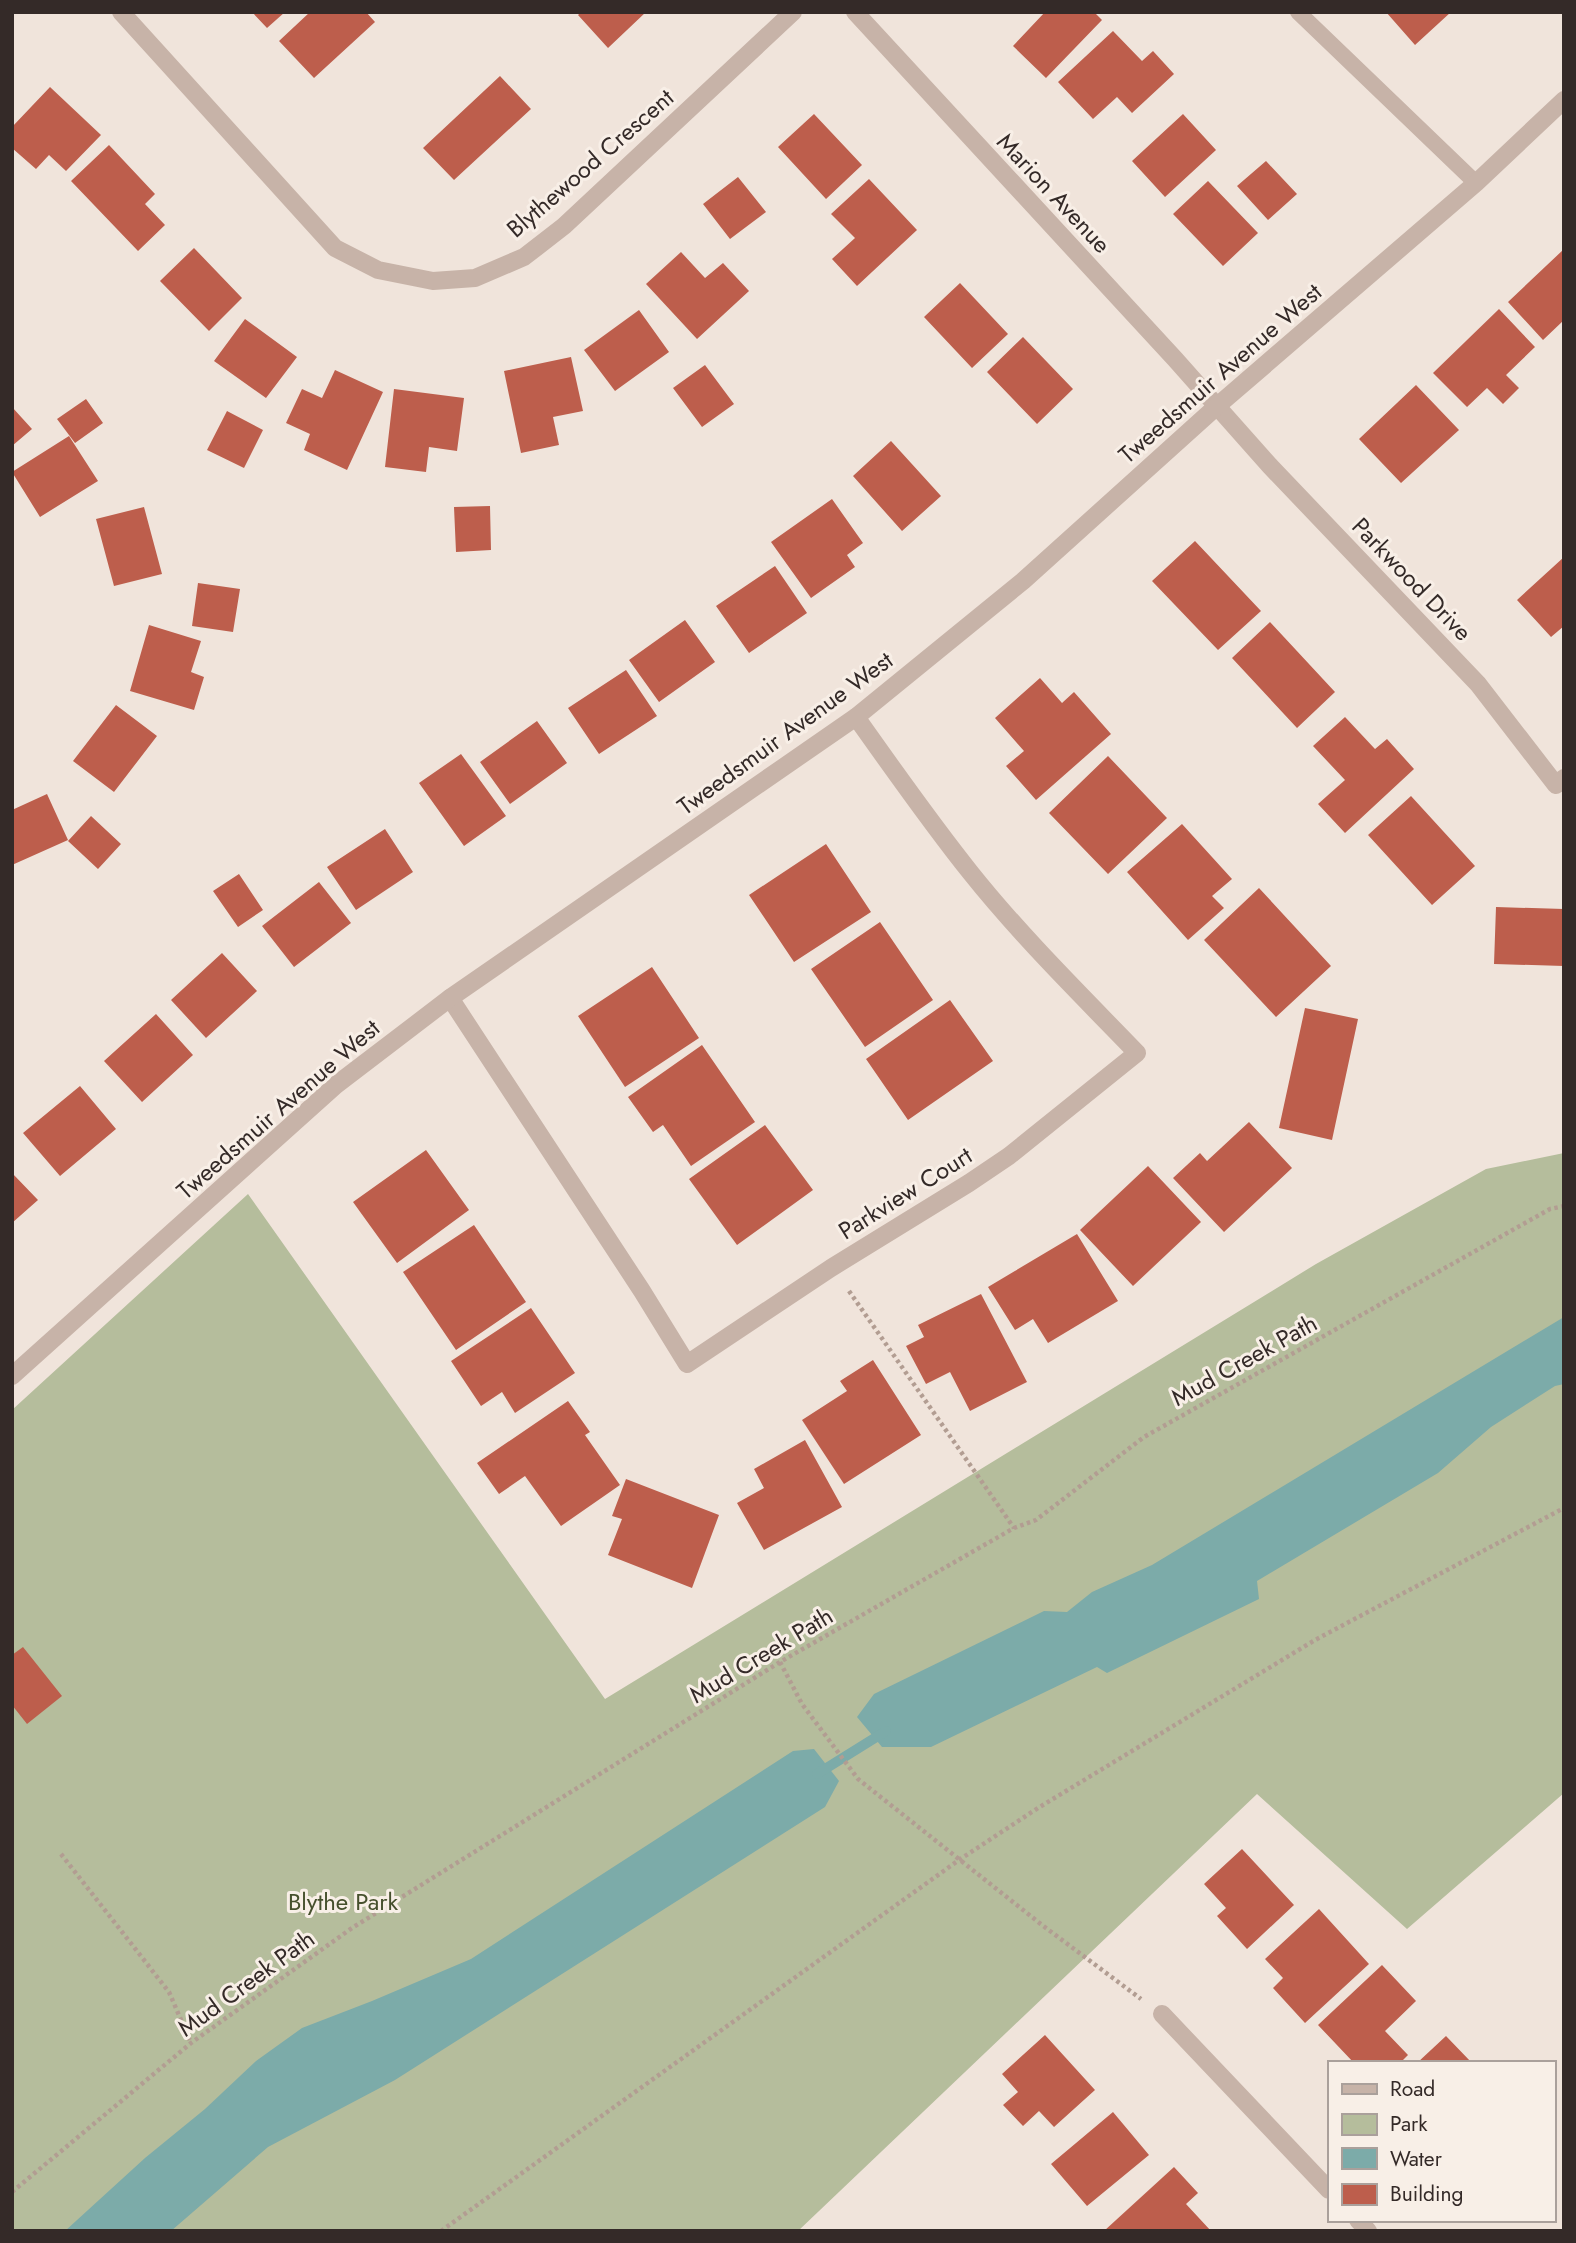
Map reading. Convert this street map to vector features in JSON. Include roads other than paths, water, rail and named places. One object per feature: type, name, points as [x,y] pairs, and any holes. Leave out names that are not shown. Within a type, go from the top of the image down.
[{"type":"street","name":"Blythewood Crescent","points":[[121,12],[335,248],[378,270],[433,281],[475,278],[524,257],[564,226],[793,12]]},
{"type":"street","name":"Marion Avenue","points":[[855,12],[1175,359],[1216,407]]},
{"type":"street","name":"Tweedsmuir Avenue West","points":[[12,1376],[336,1086],[450,999],[856,717],[1023,582],[1216,407],[1476,183],[1564,100]]},
{"type":"street","name":"Parkwood Drive","points":[[1216,407],[1478,684],[1556,785],[1564,778]]},
{"type":"street","name":"Parkview Court","points":[[450,999],[635,1280],[687,1364],[831,1268],[1009,1156],[1137,1052],[1062,975],[971,874],[856,717]]},
{"type":"street","points":[[1162,2014],[1328,2189]]},
{"type":"lane","points":[[1298,12],[1476,183]]},
{"type":"water","points":[[1564,1317],[1564,1384],[1555,1386],[1491,1427],[1438,1473],[1257,1581],[1259,1599],[1107,1673],[1097,1667],[931,1747],[882,1747],[857,1717],[874,1694],[1044,1611],[1067,1612],[1092,1592],[1152,1565]]},
{"type":"water","points":[[814,1749],[839,1781],[825,1807],[395,2080],[268,2147],[171,2231],[65,2231],[256,2061],[302,2028],[471,1959],[793,1751]]},
{"type":"waterway","points":[[817,1774],[886,1731]]},
{"type":"park label","name":"Blythe Park","points":[[343,1901]]}]
